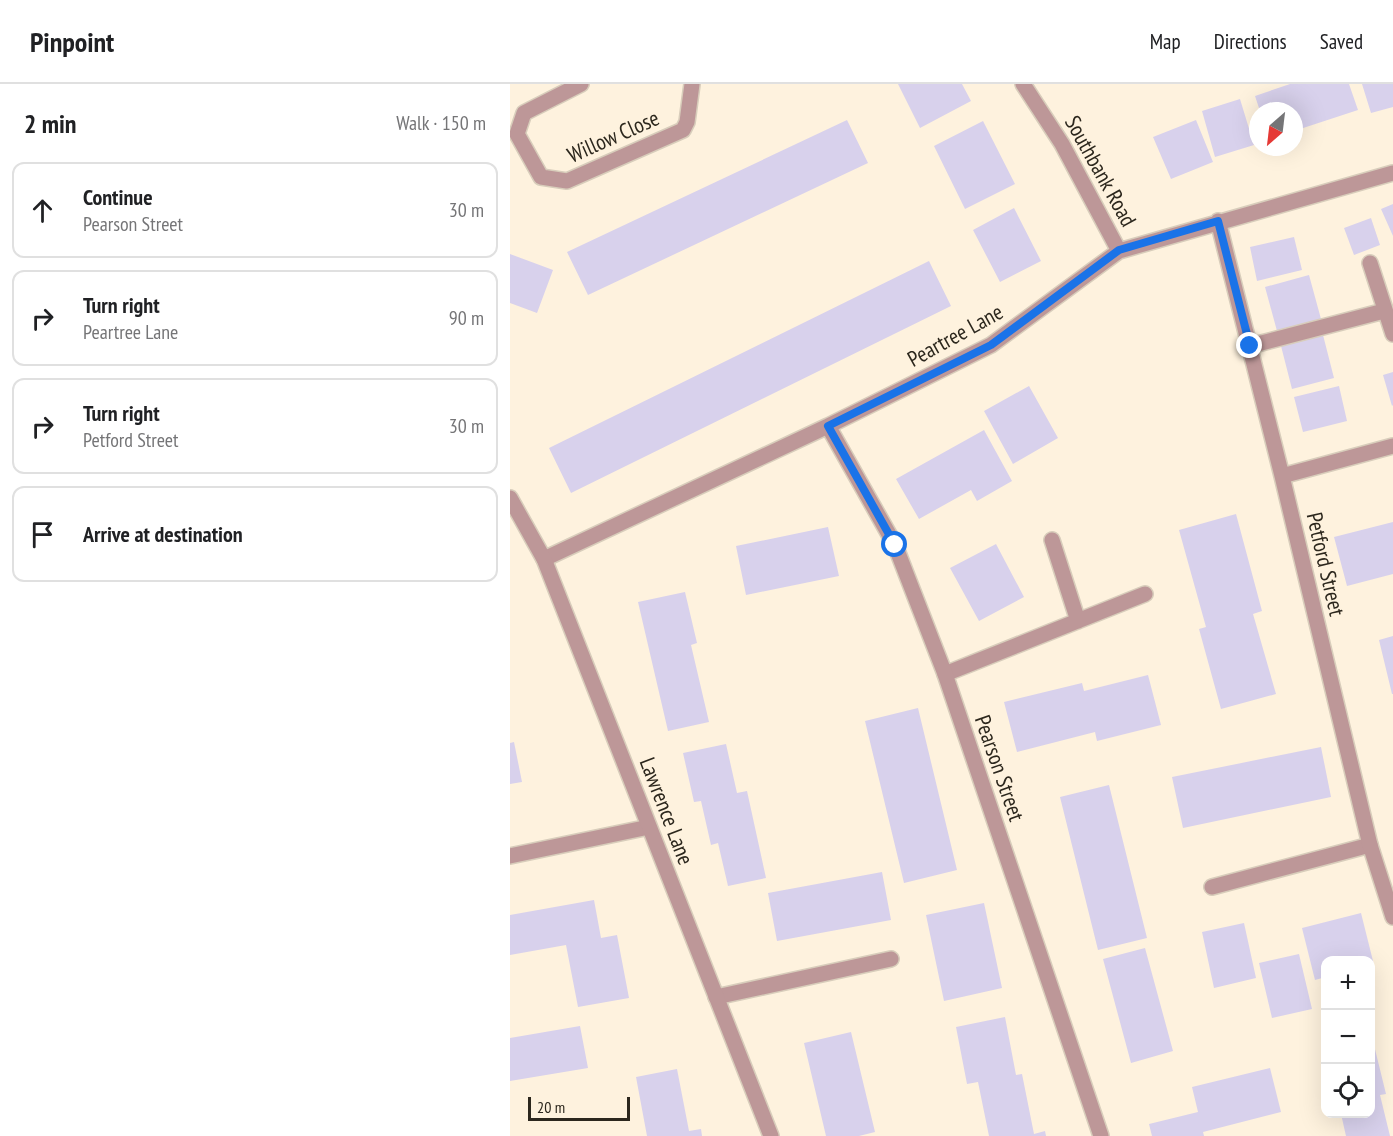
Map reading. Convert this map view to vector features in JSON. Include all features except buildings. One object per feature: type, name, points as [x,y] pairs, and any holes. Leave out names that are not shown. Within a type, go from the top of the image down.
[{"type":"street","name":"Willow Close","points":[[581,84],[524,112],[517,134],[541,177],[567,181],[683,130],[687,122],[692,84]]},
{"type":"street","name":"Southbank Road","points":[[1023,84],[1062,144],[1119,250]]},
{"type":"street","name":"Peartree Lane","points":[[544,559],[828,426],[991,345],[1119,250],[1393,173]]},
{"type":"street","name":"Petford Street","points":[[1218,221],[1282,476],[1370,845],[1393,917]]},
{"type":"street","points":[[1370,263],[1393,334]]},
{"type":"street","points":[[1250,346],[1384,311]]},
{"type":"street","name":"Pearson Street","points":[[828,426],[895,545],[945,674],[1101,1136]]},
{"type":"street","points":[[1282,476],[1393,446]]},
{"type":"street","name":"Lawrence Lane","points":[[512,508],[544,559],[771,1136]]},
{"type":"street","points":[[1052,540],[1078,621]]},
{"type":"street","points":[[945,674],[1144,594]]},
{"type":"street","points":[[510,856],[649,827]]},
{"type":"street","points":[[1212,887],[1370,845]]},
{"type":"street","points":[[716,997],[891,959]]},
{"type":"route","points":[[895,545],[828,426],[991,345],[1119,250],[1218,221],[1250,346]]}]
